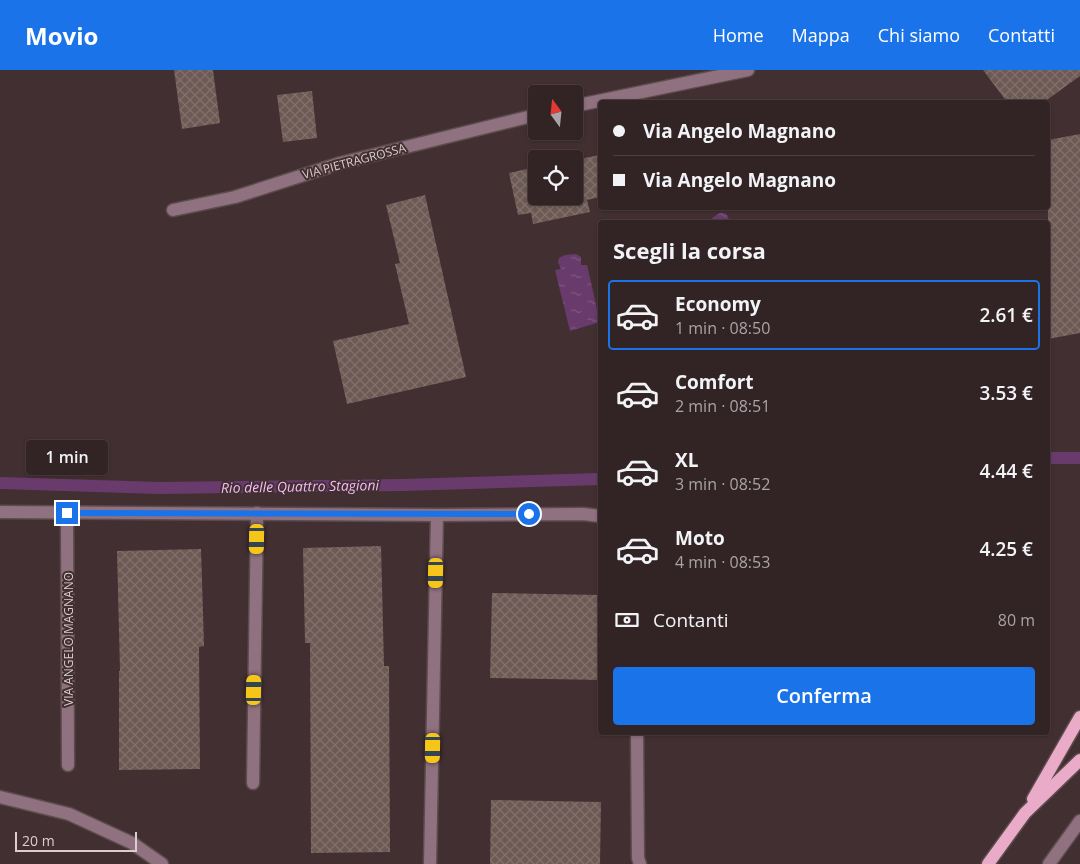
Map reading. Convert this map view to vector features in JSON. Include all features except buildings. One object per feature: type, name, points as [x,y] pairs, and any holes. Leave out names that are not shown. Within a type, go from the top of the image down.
[{"type":"main road","points":[[988,864],[1025,813],[1080,717]]},
{"type":"main road","points":[[1025,813],[1080,760]]},
{"type":"street","points":[[603,100],[748,70]]},
{"type":"street","points":[[583,104],[598,101]]},
{"type":"street","name":"VIA PIETRAGROSSA","points":[[173,210],[235,197],[342,163],[528,117]]},
{"type":"street","points":[[0,512],[437,515],[583,514],[598,516]]},
{"type":"street","name":"VIA ANGELO MAGNANO","points":[[67,513],[68,765]]},
{"type":"street","points":[[253,783],[257,513]]},
{"type":"street","points":[[430,864],[437,515]]},
{"type":"street","points":[[637,735],[638,858],[640,864]]},
{"type":"street","points":[[0,797],[69,814],[132,843],[162,864]]},
{"type":"street","points":[[1049,864],[1080,821]]},
{"type":"water","points":[[722,213],[726,214],[729,220],[712,220],[712,218]]},
{"type":"water","points":[[576,254],[581,257],[581,265],[587,265],[598,313],[598,323],[570,331],[555,270],[561,269],[558,262],[559,258],[565,255]]},
{"type":"waterway","name":"Rio delle Quattro Stagioni","points":[[1050,458],[1080,458]]},
{"type":"waterway","name":"Rio delle Quattro Stagioni","points":[[0,483],[160,488],[403,485],[598,479]]},
{"type":"route","points":[[67,513],[529,514]]}]
